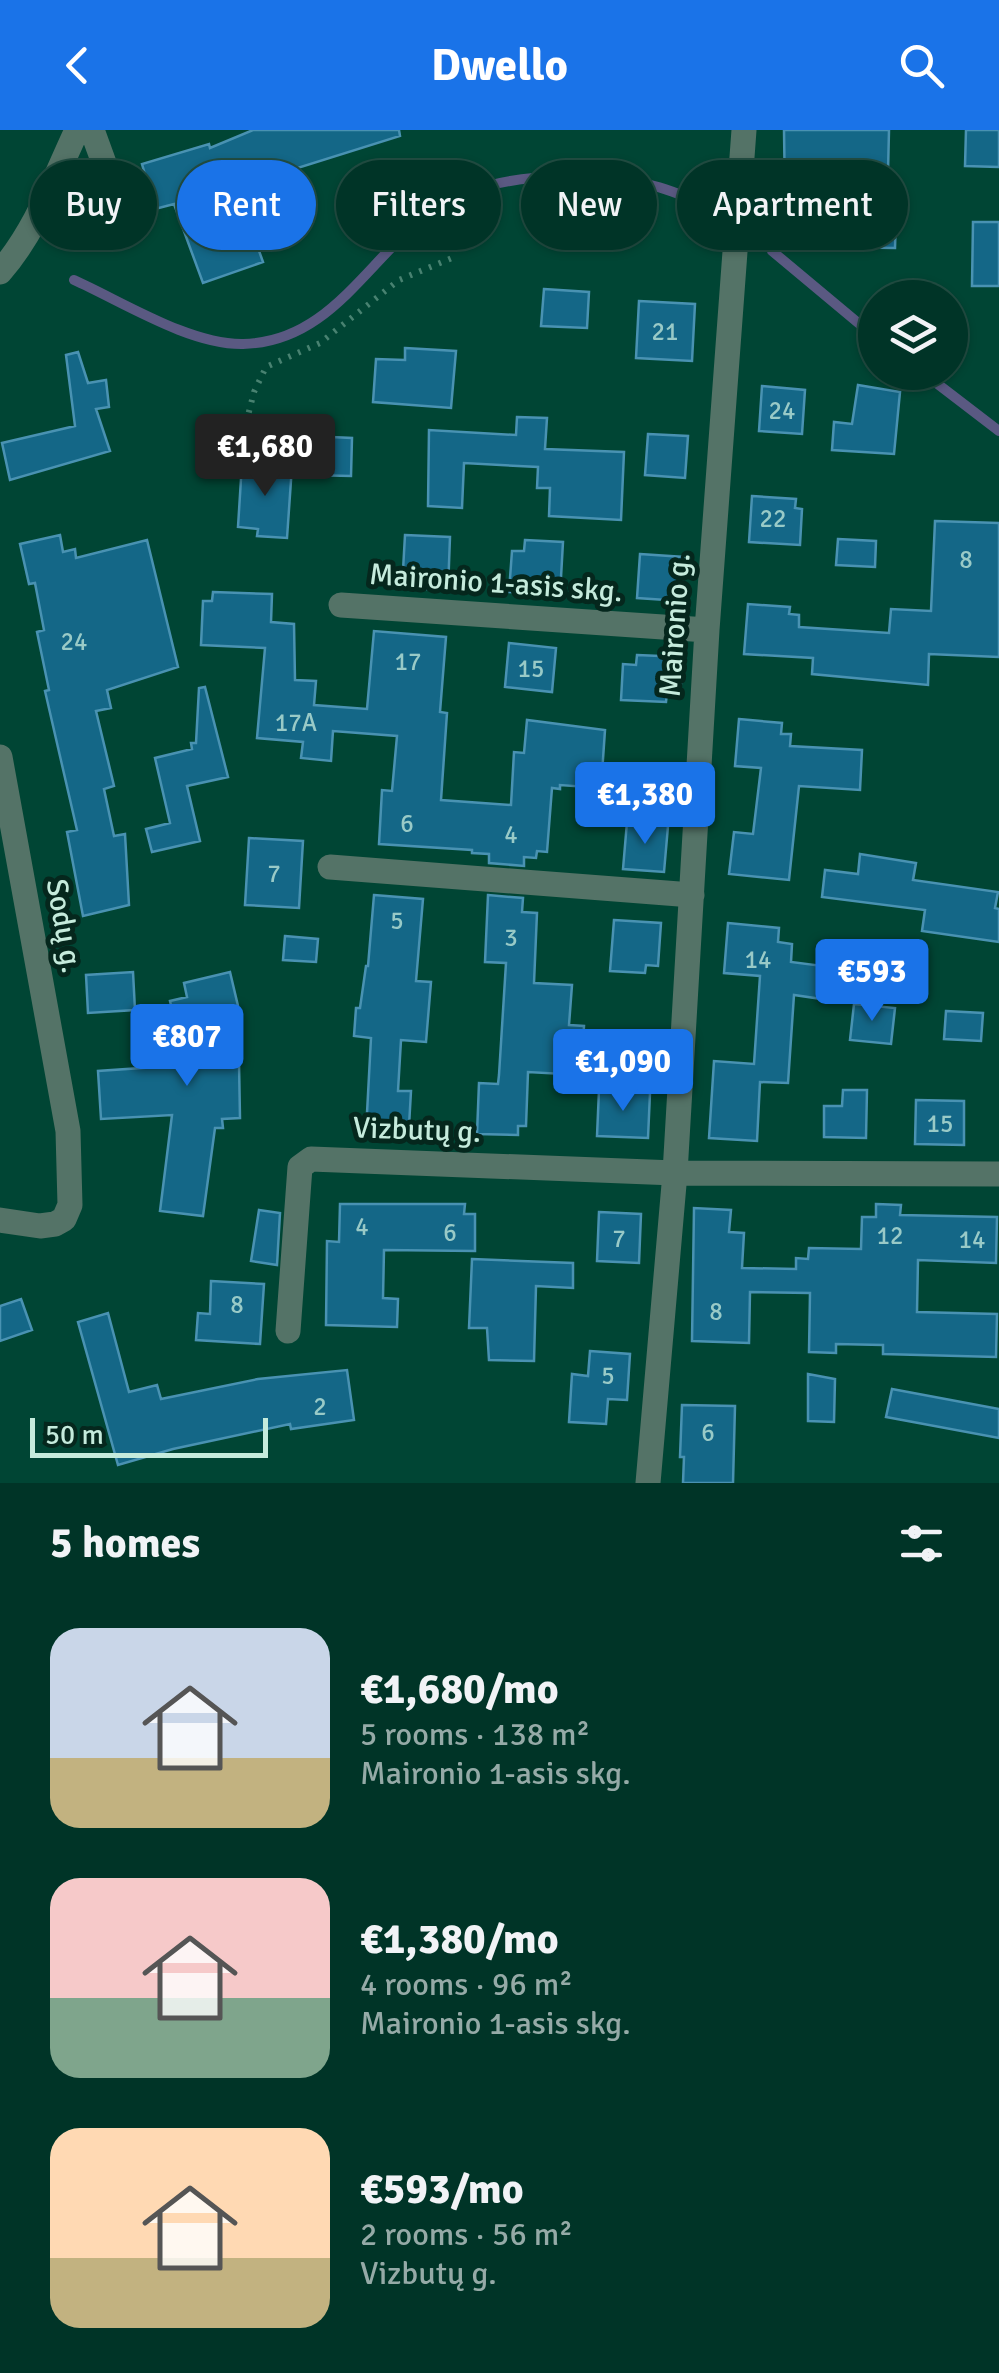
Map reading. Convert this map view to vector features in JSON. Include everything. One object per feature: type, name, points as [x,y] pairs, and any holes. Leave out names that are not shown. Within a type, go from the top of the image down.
[{"type":"street","points":[[0,272],[17,253],[34,222],[77,130]]},
{"type":"street","points":[[92,130],[103,160]]},
{"type":"street","name":"Maironio g.","points":[[648,1483],[675,1173],[707,630],[744,130]]},
{"type":"street","name":"Maironio 1-asis skg.","points":[[340,605],[707,630]]},
{"type":"street","name":"Sodų g.","points":[[0,757],[68,1131],[70,1205],[64,1218],[55,1224],[40,1226],[0,1220]]},
{"type":"street","points":[[330,867],[692,896]]},
{"type":"street","name":"Vizbutų g.","points":[[288,1332],[300,1167],[312,1159],[675,1173],[999,1174]]},
{"type":"path","points":[[241,443],[254,392],[266,367],[320,344],[400,280],[457,256]]},
{"type":"building","points":[[253,130],[399,130],[400,136],[316,162],[177,160],[177,212],[174,204],[157,208],[155,160],[209,144],[210,148]]},
{"type":"building","points":[[784,130],[889,130],[888,160],[784,160]]},
{"type":"building","points":[[966,130],[999,130],[999,167],[965,166]]},
{"type":"building","points":[[973,222],[999,222],[999,286],[972,286]]},
{"type":"building","points":[[191,250],[259,250],[263,262],[203,283]]},
{"type":"building","points":[[544,289],[589,292],[587,328],[541,326]]},
{"type":"building","points":[[639,301],[695,304],[692,361],[636,358]]},
{"type":"building","points":[[405,348],[456,351],[451,408],[373,402],[376,359],[405,360]]},
{"type":"building","points":[[78,352],[88,383],[106,380],[109,407],[96,409],[110,451],[10,480],[2,443],[75,426],[66,355]]},
{"type":"building","points":[[858,385],[858,390],[900,392],[894,454],[832,450],[834,422],[852,424]]},
{"type":"building","points":[[762,386],[805,390],[802,434],[759,431]]},
{"type":"building","points":[[517,417],[547,418],[545,449],[624,452],[621,520],[549,516],[550,488],[537,488],[538,467],[464,463],[462,508],[428,506],[429,430],[516,435]]},
{"type":"building","points":[[648,434],[688,436],[685,478],[645,475]]},
{"type":"building","points":[[309,436],[352,438],[351,476],[308,475]]},
{"type":"building","points":[[242,463],[292,466],[287,538],[257,536],[258,529],[238,527]]},
{"type":"building","points":[[752,496],[796,499],[795,508],[802,509],[800,545],[749,542]]},
{"type":"building","points":[[935,521],[999,523],[999,657],[929,654],[928,685],[812,674],[813,658],[744,654],[748,604],[790,607],[789,614],[799,615],[799,627],[889,633],[891,609],[931,611]]},
{"type":"building","points":[[60,535],[63,552],[75,549],[76,558],[147,540],[178,667],[107,690],[111,708],[96,711],[114,786],[104,789],[114,836],[125,834],[129,905],[83,916],[67,832],[77,830],[45,691],[49,690],[37,632],[44,630],[35,583],[29,584],[20,544]]},
{"type":"building","points":[[405,535],[450,537],[448,590],[402,588]]},
{"type":"building","points":[[838,539],[876,541],[875,567],[836,565]]},
{"type":"building","points":[[525,540],[563,542],[560,595],[509,592],[512,551],[524,551]]},
{"type":"building","points":[[640,554],[684,557],[681,601],[637,598]]},
{"type":"building","points":[[213,592],[272,594],[271,622],[294,624],[295,680],[316,681],[314,705],[367,709],[374,631],[446,637],[440,712],[447,713],[441,800],[511,805],[514,752],[524,753],[527,720],[605,730],[601,788],[552,788],[547,852],[537,851],[536,858],[524,857],[524,866],[489,863],[489,854],[472,850],[379,844],[382,790],[392,791],[397,736],[333,731],[331,761],[301,758],[303,742],[257,738],[265,648],[201,645],[203,601],[212,601]]},
{"type":"building","points":[[509,643],[556,648],[552,692],[505,687]]},
{"type":"building","points":[[637,655],[683,657],[681,684],[668,683],[666,702],[621,700],[623,664],[636,665]]},
{"type":"building","points":[[205,687],[228,777],[187,786],[200,841],[152,852],[146,829],[170,823],[155,758],[192,749],[191,743],[196,743],[199,688]]},
{"type":"building","points":[[739,719],[782,723],[781,734],[791,734],[790,746],[862,750],[860,790],[799,786],[789,880],[729,874],[734,832],[753,834],[761,768],[735,766]]},
{"type":"building","points":[[627,822],[668,826],[664,872],[623,869]]},
{"type":"building","points":[[249,838],[303,841],[299,908],[245,905]]},
{"type":"building","points":[[860,854],[916,863],[913,880],[998,892],[995,908],[999,909],[999,942],[922,931],[925,910],[822,897],[825,870],[858,874]]},
{"type":"building","points":[[374,895],[423,899],[416,981],[431,982],[426,1042],[401,1040],[398,1091],[411,1091],[409,1126],[401,1126],[400,1133],[366,1132],[371,1038],[354,1036],[356,1008],[360,1008],[368,966]]},
{"type":"building","points":[[488,895],[523,898],[522,912],[537,913],[534,983],[572,985],[569,1025],[584,1026],[581,1075],[528,1072],[526,1126],[518,1126],[518,1135],[477,1134],[479,1083],[498,1084],[506,963],[485,962]]},
{"type":"building","points":[[614,920],[661,923],[658,966],[646,965],[645,973],[610,971]]},
{"type":"building","points":[[728,923],[779,928],[778,942],[792,944],[791,962],[846,969],[842,1002],[794,995],[788,1083],[760,1082],[757,1141],[709,1138],[714,1061],[754,1064],[760,976],[724,973]]},
{"type":"building","points":[[285,936],[318,939],[316,962],[283,960]]},
{"type":"building","points":[[133,972],[135,1010],[88,1013],[86,975]]},
{"type":"building","points":[[230,972],[238,1006],[240,1118],[222,1119],[223,1128],[215,1128],[203,1216],[160,1211],[172,1115],[101,1119],[98,1071],[185,1065],[170,1001],[187,997],[184,983]]},
{"type":"building","points":[[854,1004],[895,1008],[891,1044],[850,1040]]},
{"type":"building","points":[[946,1011],[983,1013],[981,1041],[944,1039]]},
{"type":"building","points":[[599,1090],[650,1093],[648,1138],[597,1136]]},
{"type":"building","points":[[843,1090],[867,1090],[866,1138],[824,1137],[824,1106],[842,1106]]},
{"type":"building","points":[[916,1100],[964,1101],[964,1145],[915,1144]]},
{"type":"building","points":[[340,1204],[465,1204],[464,1214],[475,1214],[475,1251],[384,1250],[383,1298],[398,1299],[397,1327],[326,1325],[327,1241],[339,1242]]},
{"type":"building","points":[[876,1204],[901,1205],[900,1215],[997,1217],[996,1263],[918,1260],[917,1312],[997,1314],[996,1357],[883,1354],[883,1345],[836,1344],[836,1353],[809,1352],[810,1293],[750,1292],[749,1343],[692,1341],[694,1208],[731,1210],[729,1232],[744,1233],[742,1268],[796,1269],[796,1258],[808,1259],[809,1248],[861,1249],[862,1217],[876,1217]]},
{"type":"building","points":[[259,1210],[280,1213],[277,1265],[251,1261]]},
{"type":"building","points":[[599,1212],[641,1214],[639,1263],[597,1261]]},
{"type":"building","points":[[472,1259],[573,1263],[573,1288],[536,1286],[534,1361],[489,1360],[487,1328],[469,1328]]},
{"type":"building","points":[[211,1281],[264,1284],[260,1344],[196,1340],[198,1313],[210,1314]]},
{"type":"building","points":[[21,1299],[32,1330],[0,1341],[0,1306]]},
{"type":"building","points":[[108,1313],[129,1392],[157,1385],[161,1399],[258,1379],[347,1370],[354,1420],[291,1429],[290,1424],[118,1465],[78,1322]]},
{"type":"building","points":[[590,1351],[630,1354],[627,1400],[608,1399],[606,1424],[569,1422],[572,1374],[588,1376]]},
{"type":"building","points":[[808,1374],[835,1379],[834,1422],[808,1421]]},
{"type":"building","points":[[892,1389],[999,1409],[999,1438],[886,1417]]},
{"type":"building","points":[[682,1405],[735,1406],[733,1483],[683,1483]]},
{"type":"waterway","points":[[74,280],[201,338],[243,344],[274,340],[324,314],[430,213],[476,189],[529,178],[583,177],[642,183],[677,194]]},
{"type":"waterway","points":[[772,251],[858,323]]},
{"type":"waterway","points":[[945,390],[999,431]]}]
